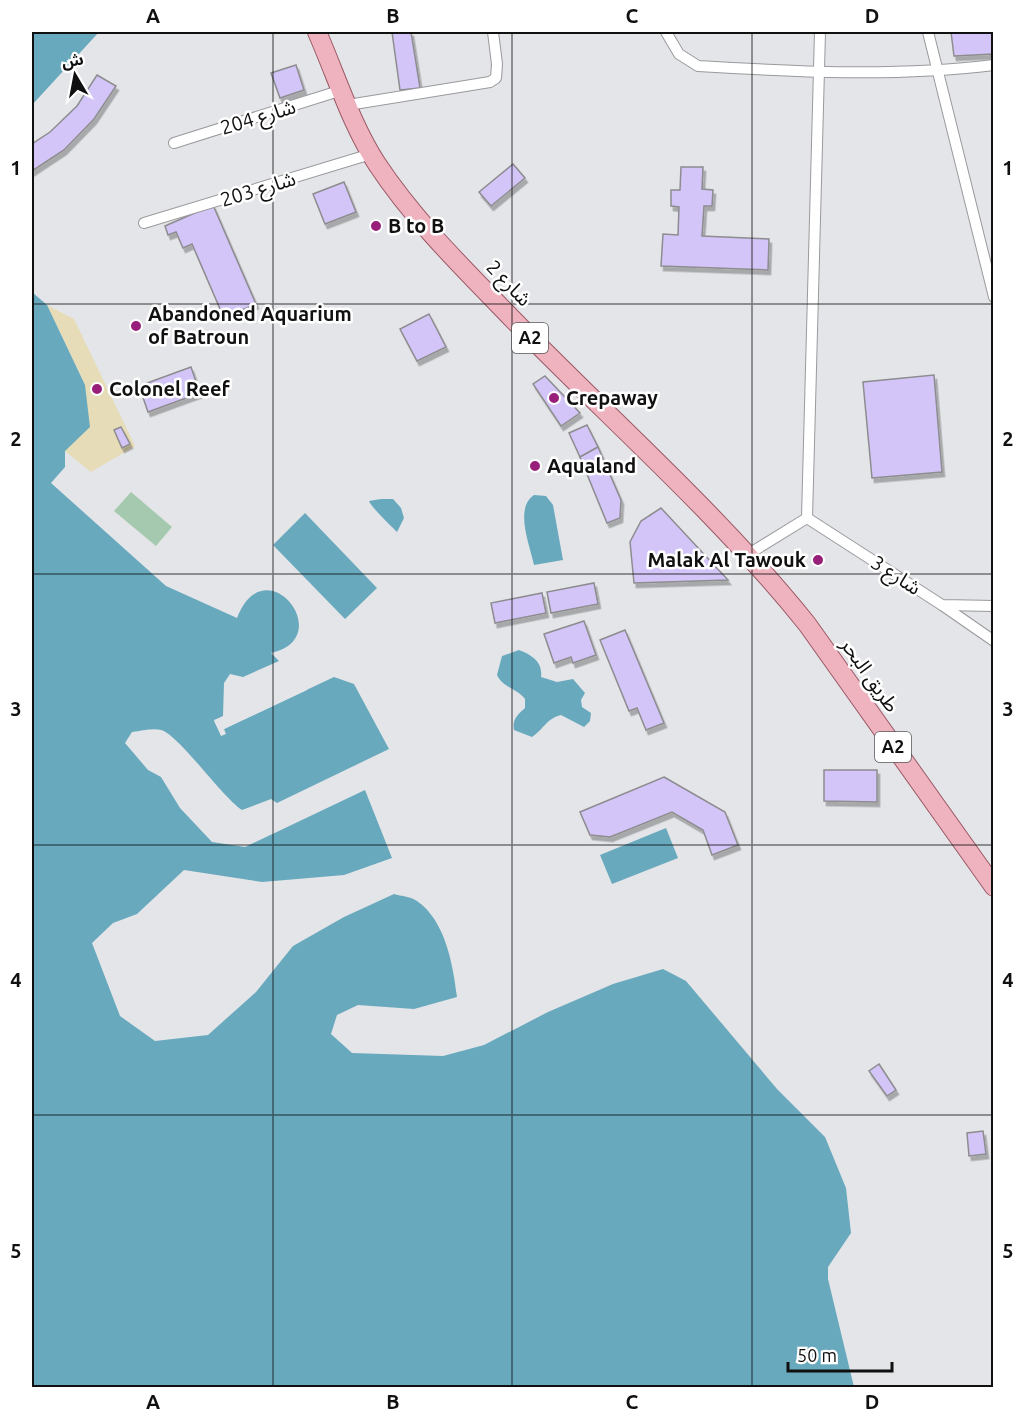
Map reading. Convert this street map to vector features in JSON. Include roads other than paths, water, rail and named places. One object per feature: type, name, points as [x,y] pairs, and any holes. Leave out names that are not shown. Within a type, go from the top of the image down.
[{"type":"main road","name":"شارع 2","points":[[317,32],[371,154],[435,239],[539,348],[747,555],[793,607]]},
{"type":"main road","name":"طريق البحر","points":[[793,607],[993,887]]},
{"type":"street","name":"شارع 204","points":[[174,143],[345,97],[490,82],[496,78],[497,71],[493,32]]},
{"type":"street","points":[[666,32],[679,54],[698,66],[818,72],[938,72],[993,65]]},
{"type":"street","points":[[747,555],[807,518],[820,32]]},
{"type":"street","points":[[927,32],[993,297]]},
{"type":"street","name":"شارع 203","points":[[144,223],[371,154]]},
{"type":"street","name":"شارع 3","points":[[807,518],[942,604],[993,606]]},
{"type":"street","points":[[942,604],[993,641]]},
{"type":"water","points":[[32,32],[99,32],[32,105]]},
{"type":"water","points":[[32,292],[47,305],[85,385],[90,427],[65,451],[65,467],[51,483],[166,586],[237,618],[249,598],[264,591],[278,593],[290,602],[298,616],[298,631],[290,644],[271,653],[279,661],[243,677],[230,674],[224,683],[223,716],[214,721],[221,735],[224,729],[334,677],[354,684],[389,749],[277,803],[271,799],[242,810],[223,793],[169,734],[158,729],[132,732],[125,743],[148,770],[161,777],[180,808],[212,842],[245,847],[365,790],[392,858],[344,875],[262,882],[184,870],[137,914],[113,923],[92,943],[120,1016],[155,1041],[208,1035],[256,992],[293,946],[344,917],[394,894],[415,900],[435,920],[450,958],[457,997],[414,1009],[358,1005],[337,1015],[331,1034],[352,1053],[443,1056],[484,1045],[548,1012],[613,984],[663,969],[686,981],[777,1089],[825,1137],[846,1188],[851,1233],[828,1267],[828,1279],[854,1387],[32,1387]]},
{"type":"water","points":[[534,495],[546,496],[553,505],[563,560],[534,565],[524,518],[528,501]]},
{"type":"water","points":[[393,499],[401,508],[404,518],[397,532],[369,501]]},
{"type":"water","points":[[305,513],[377,588],[345,619],[273,545]]},
{"type":"water","points":[[519,650],[536,660],[540,667],[541,677],[557,682],[573,679],[585,693],[581,700],[582,707],[591,713],[590,721],[584,727],[561,715],[548,722],[532,737],[514,730],[516,718],[525,708],[525,699],[503,683],[497,675],[502,656]]},
{"type":"water","points":[[666,828],[678,858],[612,884],[600,855]]},
{"type":"place","name":"B to B","points":[[376,226]]},
{"type":"place","name":"Abandoned Aquarium of Batroun","points":[[136,326]]},
{"type":"place","name":"Colonel Reef","points":[[97,389]]},
{"type":"place","name":"Crepaway","points":[[554,398]]},
{"type":"place","name":"Aqualand","points":[[535,466]]},
{"type":"place","name":"Malak Al Tawouk","points":[[818,560]]}]
